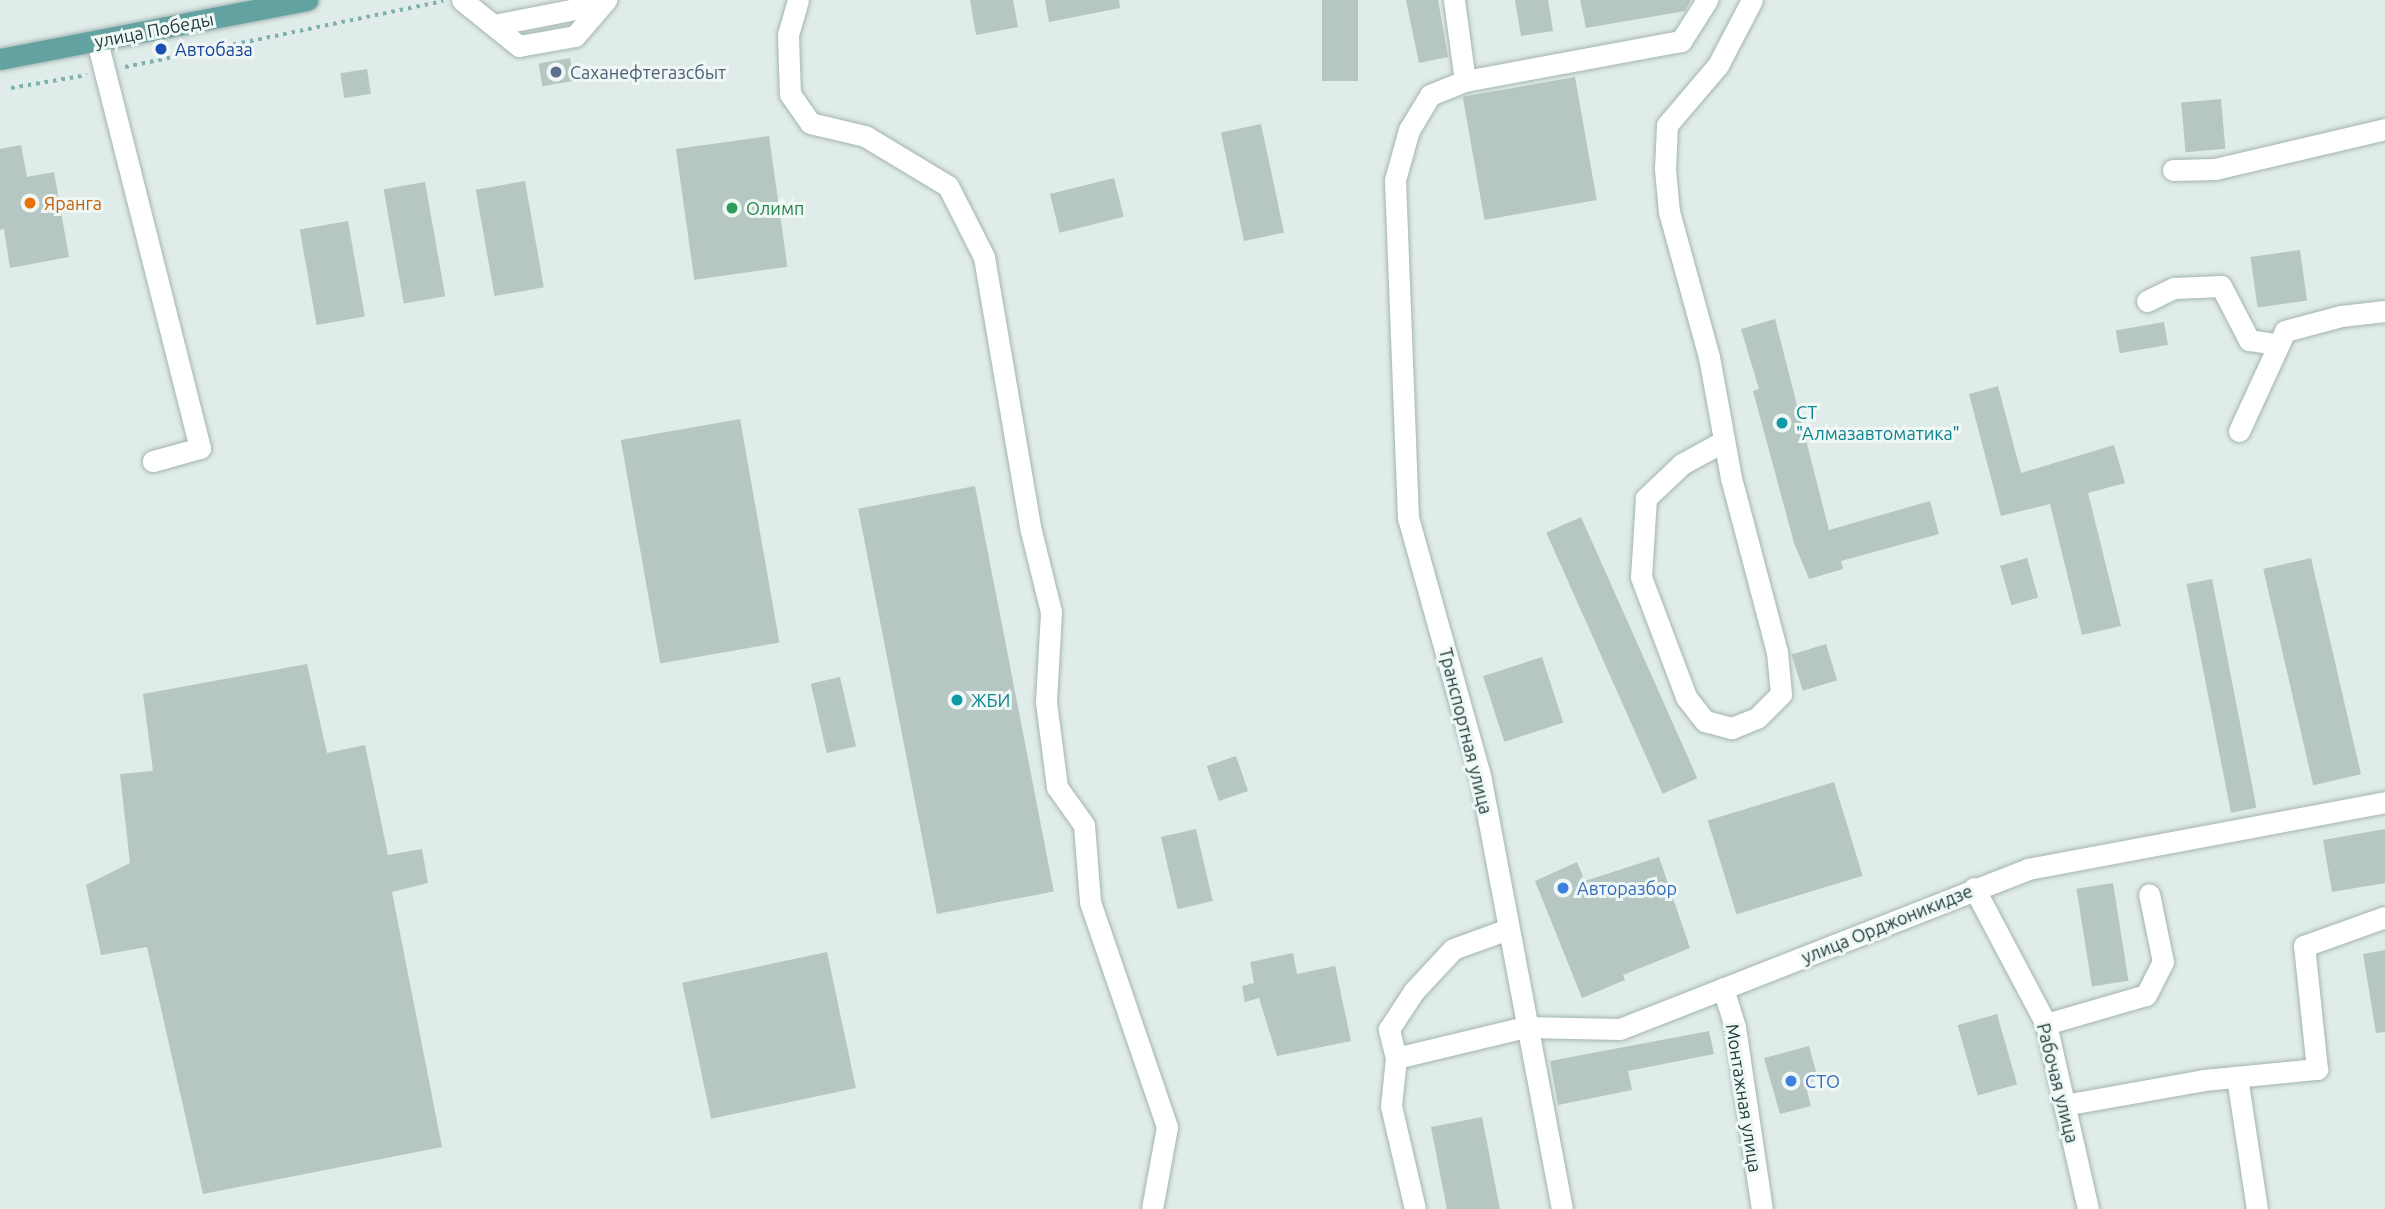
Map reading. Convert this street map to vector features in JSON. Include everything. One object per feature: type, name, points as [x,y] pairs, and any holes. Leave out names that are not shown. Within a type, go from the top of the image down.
[{"type":"main road","name":"улица Победы","points":[[0,59],[307,0]]},
{"type":"street","points":[[462,0],[519,46],[575,36],[603,2]]},
{"type":"street","points":[[798,0],[788,35],[790,94],[810,122],[864,136],[948,186],[984,257],[1025,498],[1051,612],[1046,702],[1057,787],[1084,825],[1090,902],[1167,1127],[1152,1209]]},
{"type":"street","points":[[1454,0],[1465,81]]},
{"type":"street","name":"Транспортная улица","points":[[1562,1209],[1525,1027],[1481,779],[1408,518],[1395,180],[1409,130],[1430,95],[1465,81],[1681,41],[1707,0]]},
{"type":"street","points":[[1724,441],[1682,464],[1646,498],[1641,577],[1686,697],[1705,721],[1732,728],[1757,718],[1781,694],[1777,652],[1724,441],[1709,357],[1669,212],[1667,125],[1718,65],[1752,0]]},
{"type":"street","points":[[97,41],[200,448],[153,461]]},
{"type":"street","points":[[2173,170],[2215,169],[2385,129]]},
{"type":"street","points":[[2147,301],[2174,288],[2221,286],[2249,340],[2279,345]]},
{"type":"street","points":[[2239,431],[2285,331],[2341,316],[2385,311]]},
{"type":"street","name":"улица Орджоникидзе","points":[[1396,1058],[1525,1027],[1620,1029],[1846,943],[1974,888],[2028,869],[2385,802]]},
{"type":"street","name":"Рабочая улица","points":[[1974,888],[2046,1024],[2088,1209]]},
{"type":"street","points":[[2046,1024],[2146,995],[2163,962],[2149,894]]},
{"type":"street","points":[[2064,1105],[2237,1077],[2317,1069],[2304,946],[2385,917]]},
{"type":"street","points":[[1415,1209],[1391,1106],[1396,1058],[1389,1029],[1415,991],[1453,949],[1508,929]]},
{"type":"street","name":"Монтажная улица","points":[[1723,988],[1735,1027],[1762,1209]]},
{"type":"street","points":[[2237,1077],[2256,1209]]},
{"type":"path","points":[[11,88],[105,72],[445,0]]},
{"type":"building","points":[[970,0],[1013,0],[1018,27],[976,35]]},
{"type":"building","points":[[1045,0],[1119,0],[1120,8],[1049,22]]},
{"type":"building","points":[[1322,0],[1358,0],[1358,81],[1322,81]]},
{"type":"building","points":[[1406,0],[1438,0],[1448,57],[1419,63]]},
{"type":"building","points":[[1515,0],[1548,0],[1553,31],[1521,36]]},
{"type":"building","points":[[1580,0],[1691,0],[1685,11],[1586,28]]},
{"type":"building","name":"Саханефтегазсбыт","points":[[570,58],[574,81],[542,86],[538,64]]},
{"type":"building","points":[[367,69],[371,94],[344,98],[340,73]]},
{"type":"building","points":[[1575,77],[1597,200],[1484,220],[1463,97]]},
{"type":"building","points":[[2221,99],[2225,149],[2186,152],[2181,102]]},
{"type":"building","points":[[1261,124],[1284,233],[1244,241],[1221,133]]},
{"type":"building","name":"Олимп","points":[[769,136],[787,267],[694,280],[676,149]]},
{"type":"building","name":"Яранга","points":[[21,145],[27,177],[54,172],[69,257],[10,268],[4,229],[0,230],[0,149]]},
{"type":"building","points":[[1114,178],[1124,217],[1060,233],[1050,194]]},
{"type":"building","points":[[525,181],[544,287],[495,296],[476,190]]},
{"type":"building","points":[[425,182],[445,296],[404,304],[384,189]]},
{"type":"building","points":[[348,221],[365,317],[317,325],[300,230]]},
{"type":"building","points":[[2300,250],[2307,301],[2258,307],[2250,257]]},
{"type":"building","points":[[1775,319],[1829,530],[1930,501],[1939,534],[1841,561],[1843,569],[1809,579],[1794,543],[1753,391],[1759,389],[1741,329]]},
{"type":"building","points":[[2164,322],[2168,345],[2120,353],[2116,331]]},
{"type":"building","points":[[1998,386],[2021,473],[2114,445],[2125,483],[2088,493],[2121,626],[2082,635],[2050,504],[2001,516],[1969,394]]},
{"type":"building","points":[[740,419],[779,643],[660,664],[621,440]]},
{"type":"building","name":"ЖБИ","points":[[975,486],[1054,891],[937,914],[858,509]]},
{"type":"building","points":[[1581,517],[1697,778],[1663,794],[1546,532]]},
{"type":"building","points":[[2027,558],[2038,597],[2011,605],[2000,566]]},
{"type":"building","points":[[2311,558],[2361,774],[2313,785],[2263,569]]},
{"type":"building","points":[[2212,579],[2256,808],[2231,813],[2186,584]]},
{"type":"building","points":[[1826,644],[1837,680],[1803,691],[1792,655]]},
{"type":"building","points":[[1542,657],[1563,723],[1504,742],[1483,676]]},
{"type":"building","points":[[307,664],[327,753],[365,745],[388,855],[422,849],[428,883],[392,892],[442,1147],[203,1194],[147,947],[101,955],[86,885],[130,863],[120,774],[153,771],[143,694]]},
{"type":"building","points":[[840,677],[856,746],[827,753],[811,684]]},
{"type":"building","points":[[1236,756],[1248,791],[1219,801],[1207,766]]},
{"type":"building","points":[[1834,782],[1863,876],[1736,914],[1708,821]]},
{"type":"building","points":[[1196,829],[1213,901],[1178,909],[1161,837]]},
{"type":"building","points":[[2385,829],[2385,883],[2332,892],[2323,840]]},
{"type":"building","points":[[1659,857],[1690,948],[1623,975],[1625,980],[1582,998],[1535,881],[1577,862],[1585,881]]},
{"type":"building","points":[[2113,883],[2128,981],[2092,987],[2076,889]]},
{"type":"building","points":[[2385,950],[2385,1032],[2376,1033],[2363,954]]},
{"type":"building","points":[[827,952],[856,1088],[711,1119],[682,983]]},
{"type":"building","points":[[1293,953],[1297,974],[1335,966],[1351,1041],[1277,1056],[1259,998],[1245,1002],[1242,986],[1254,983],[1250,962]]},
{"type":"building","points":[[1997,1014],[2017,1084],[1978,1095],[1958,1025]]},
{"type":"building","points":[[1709,1031],[1714,1054],[1628,1071],[1632,1090],[1558,1105],[1550,1061]]},
{"type":"building","name":"СТО","points":[[1809,1046],[1818,1079],[1805,1083],[1811,1106],[1780,1114],[1764,1058]]},
{"type":"building","points":[[1482,1117],[1500,1209],[1447,1209],[1431,1127]]},
{"type":"place","name":"Автобаза","points":[[161,49]]},
{"type":"place","name":"Саханефтегазсбыт","points":[[556,72]]},
{"type":"place","name":"Яранга","points":[[30,203]]},
{"type":"place","name":"Олимп","points":[[732,208]]},
{"type":"place","name":"СТ \"Алмазавтоматика\"","points":[[1782,423]]},
{"type":"place","name":"ЖБИ","points":[[957,700]]},
{"type":"place","name":"Авторазбор","points":[[1563,888]]},
{"type":"place","name":"СТО","points":[[1791,1081]]}]
